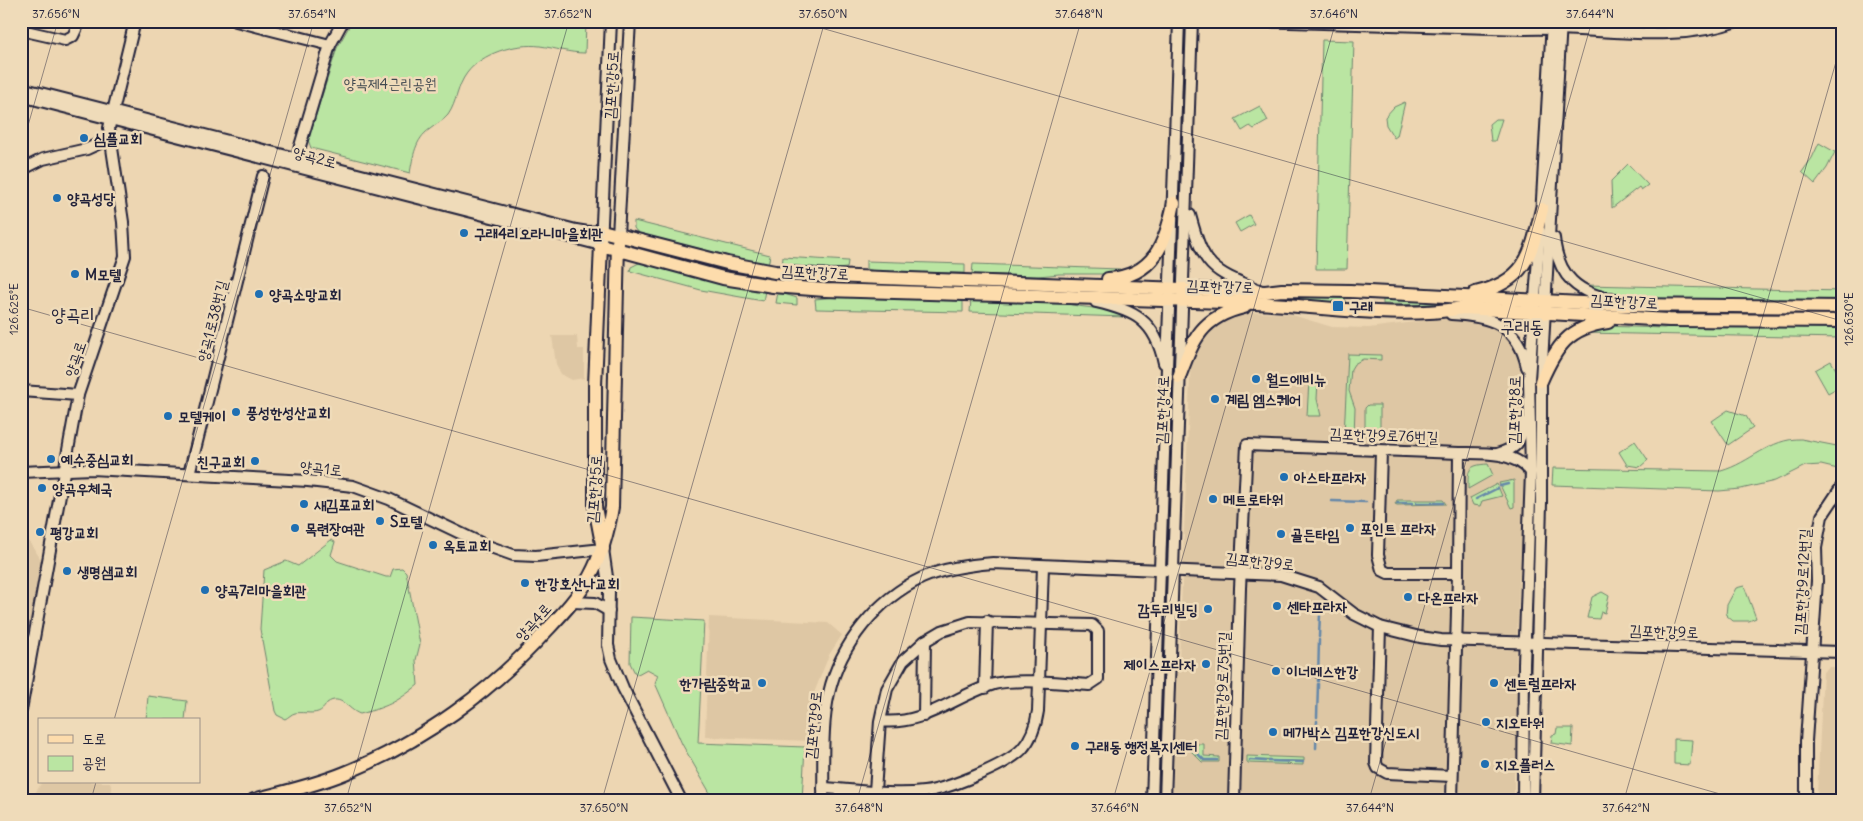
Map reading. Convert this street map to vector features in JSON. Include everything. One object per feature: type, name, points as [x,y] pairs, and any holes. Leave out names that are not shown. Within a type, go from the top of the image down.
[{"type":"main road","points":[[1055,283],[1119,278],[1139,270],[1152,260],[1162,247],[1181,204]]},
{"type":"main road","points":[[1447,296],[1494,289],[1513,278],[1526,262],[1546,209]]},
{"type":"main road","name":"김포한강7로","points":[[602,231],[727,264],[775,272],[1055,283],[1177,294],[1263,298],[1378,312],[1438,313],[1462,308],[1647,304],[1842,307]]},
{"type":"main road","name":"김포한강5로","points":[[603,549],[612,508],[618,235]]},
{"type":"main road","name":"김포한강7로","points":[[601,245],[723,278],[773,286],[825,290],[1075,297],[1177,294]]},
{"type":"main road","name":"김포한강5로","points":[[601,245],[595,386],[595,507],[603,549]]},
{"type":"main road","points":[[616,275],[627,259],[641,256]]},
{"type":"main road","name":"김포한강7로","points":[[1263,298],[1282,290],[1350,291],[1447,296],[1669,320],[1842,321]]},
{"type":"main road","points":[[1173,379],[1194,340],[1207,324],[1232,310],[1263,298]]},
{"type":"main road","points":[[1535,380],[1558,348],[1572,333],[1584,327],[1610,322],[1669,320]]},
{"type":"main road","name":"양곡4로","points":[[254,800],[344,774],[425,731],[502,676],[572,602],[584,586],[603,549]]},
{"type":"street","points":[[21,30],[65,40],[73,36],[80,21]]},
{"type":"street","name":"양곡로","points":[[21,710],[78,395],[124,256],[123,222],[109,139],[111,115],[135,21]]},
{"type":"street","points":[[236,21],[330,45]]},
{"type":"street","points":[[295,162],[330,45],[343,21]]},
{"type":"street","name":"김포한강5로","points":[[601,245],[611,21]]},
{"type":"street","name":"김포한강5로","points":[[618,235],[630,21]]},
{"type":"street","name":"김포한강4로","points":[[1179,21],[1181,204]]},
{"type":"street","name":"김포한강4로","points":[[1152,800],[1160,570],[1173,379],[1192,21]]},
{"type":"street","points":[[1259,21],[1525,29],[1556,24]]},
{"type":"street","points":[[1457,21],[1556,24],[1691,33],[1737,21]]},
{"type":"street","name":"김포한강8로","points":[[1533,800],[1541,503],[1535,380],[1556,24]]},
{"type":"street","name":"양곡2로","points":[[21,88],[111,115],[295,162],[576,230],[588,232],[602,231]]},
{"type":"street","name":"양곡2로","points":[[21,96],[111,115]]},
{"type":"street","points":[[21,170],[43,159],[87,149],[109,139]]},
{"type":"street","name":"양곡2로","points":[[295,162],[601,245]]},
{"type":"street","name":"양곡1로38번길","points":[[189,474],[263,176]]},
{"type":"street","points":[[1181,204],[1200,250],[1213,268],[1263,298]]},
{"type":"street","points":[[1546,209],[1559,265],[1572,282],[1586,292],[1603,298],[1647,304]]},
{"type":"street","points":[[1075,297],[1124,308],[1144,320],[1162,350],[1173,379]]},
{"type":"street","points":[[1438,313],[1470,315],[1497,323],[1510,331],[1524,354],[1535,380]]},
{"type":"street","name":"김포한강4로","points":[[1165,800],[1172,570],[1173,379]]},
{"type":"street","name":"김포한강8로","points":[[1523,800],[1524,642],[1530,472],[1529,399],[1535,380]]},
{"type":"street","points":[[21,391],[78,395]]},
{"type":"street","points":[[1496,454],[1509,450],[1521,440],[1529,399]]},
{"type":"street","name":"김포한강9로76번길","points":[[1241,572],[1247,445],[1381,451],[1459,452],[1457,641]]},
{"type":"street","points":[[1381,451],[1378,555],[1382,570],[1388,573],[1458,572]]},
{"type":"street","points":[[1459,452],[1496,454],[1522,463],[1530,472]]},
{"type":"street","name":"양곡1로","points":[[21,472],[66,469],[189,474],[308,481],[353,486],[389,499],[485,545],[513,555],[536,556],[603,549]]},
{"type":"street","name":"김포한강9로12번길","points":[[1806,800],[1806,741],[1813,651],[1819,528],[1827,506],[1841,489]]},
{"type":"street","points":[[603,549],[609,591],[608,645],[611,659],[623,688],[681,800]]},
{"type":"street","name":"김포한강9로","points":[[823,800],[829,694],[840,660],[848,646],[871,616],[903,589],[922,578],[940,572],[993,563],[1281,575],[1300,580],[1318,588],[1354,614],[1380,627],[1420,638],[1457,641],[1842,652]]},
{"type":"street","points":[[823,788],[906,792],[938,789],[964,780],[1015,755],[1027,743],[1037,722],[1044,566]]},
{"type":"street","name":"김포한강9로75번길","points":[[1234,800],[1241,572]]},
{"type":"street","points":[[572,602],[595,603],[609,610]]},
{"type":"street","points":[[985,688],[987,621]]},
{"type":"street","points":[[875,791],[880,721],[885,696],[893,676],[912,652],[925,641],[956,626],[987,621],[1092,625],[1098,632],[1098,679],[1095,683],[1089,685],[1006,682],[985,688],[924,716],[903,722],[880,721]]},
{"type":"street","points":[[1380,627],[1376,763],[1378,768],[1387,773],[1452,776]]},
{"type":"street","points":[[924,716],[925,641]]},
{"type":"street","points":[[1452,800],[1457,641]]},
{"type":"shaded area","points":[[1247,312],[1289,314],[1332,327],[1369,328],[1438,319],[1474,320],[1498,329],[1513,342],[1520,363],[1517,463],[1523,469],[1525,483],[1523,565],[1519,583],[1516,661],[1518,754],[1514,774],[1514,800],[1173,800],[1174,675],[1179,661],[1191,353],[1220,318]]},
{"type":"shaded area","points":[[552,336],[577,336],[578,349],[584,349],[584,378],[572,380],[561,374],[556,364]]},
{"type":"shaded area","points":[[21,503],[27,511],[29,541],[40,558],[44,559],[24,662],[21,662]]},
{"type":"shaded area","name":"한가람중학교","points":[[709,617],[828,623],[842,635],[829,655],[814,693],[813,741],[705,737]]},
{"type":"shaded area","points":[[1829,667],[1842,667],[1842,800],[1818,800],[1817,795],[1823,672]]},
{"type":"shaded area","points":[[41,784],[110,784],[114,800],[31,800]]},
{"type":"green space","name":"양곡제4근린공원","points":[[352,21],[586,21],[585,53],[530,45],[500,51],[481,60],[473,66],[464,78],[448,115],[421,138],[412,161],[410,173],[311,148],[308,140],[337,48]]},
{"type":"green space","points":[[1322,40],[1354,41],[1347,269],[1316,269]]},
{"type":"green space","points":[[1405,102],[1397,136],[1394,138],[1386,125],[1385,117],[1394,107]]},
{"type":"green space","points":[[1260,106],[1268,121],[1254,129],[1250,126],[1242,131],[1235,119]]},
{"type":"green space","points":[[1495,119],[1502,119],[1495,141],[1491,141],[1489,124]]},
{"type":"green space","points":[[1819,143],[1835,152],[1827,168],[1815,184],[1802,172],[1812,158]]},
{"type":"green space","points":[[1628,164],[1648,185],[1641,190],[1639,187],[1612,208],[1611,181]]},
{"type":"green space","points":[[1249,215],[1254,224],[1240,232],[1235,223]]},
{"type":"green space","points":[[634,221],[770,255],[768,266],[638,233],[634,228]]},
{"type":"green space","points":[[783,257],[848,261],[847,268],[826,270],[782,268]]},
{"type":"green space","points":[[866,261],[965,264],[965,273],[879,272],[866,269]]},
{"type":"green space","points":[[641,262],[765,291],[763,301],[701,290],[630,271],[631,267]]},
{"type":"green space","points":[[973,264],[1120,269],[1120,274],[1038,276],[972,274]]},
{"type":"green space","points":[[780,279],[1083,291],[835,286]]},
{"type":"green space","points":[[1585,285],[1842,291],[1842,302],[1653,299],[1610,294]]},
{"type":"green space","points":[[778,292],[797,298],[797,305],[776,303]]},
{"type":"green space","points":[[846,296],[963,299],[963,312],[816,309],[815,299]]},
{"type":"green space","points":[[1284,296],[1345,298],[1345,303],[1284,300],[1282,298]]},
{"type":"green space","points":[[971,299],[1064,303],[1126,314],[1125,317],[970,312]]},
{"type":"green space","points":[[1383,299],[1434,301],[1437,303],[1434,305],[1383,304]]},
{"type":"green space","points":[[1645,310],[1842,312],[1842,316],[1646,313]]},
{"type":"green space","points":[[1677,325],[1842,326],[1842,338],[1584,333],[1602,326],[1664,328]]},
{"type":"green space","points":[[1348,354],[1381,355],[1381,360],[1363,359],[1354,364],[1351,369],[1349,391],[1355,408],[1354,436],[1344,435]]},
{"type":"green space","points":[[1831,361],[1842,380],[1842,385],[1828,393],[1815,370]]},
{"type":"green space","points":[[1309,380],[1318,381],[1317,399],[1321,416],[1307,416]]},
{"type":"green space","points":[[1368,405],[1380,405],[1380,433],[1409,437],[1365,435],[1365,408]]},
{"type":"green space","points":[[1728,410],[1746,416],[1753,428],[1728,445],[1712,421]]},
{"type":"green space","points":[[1801,439],[1842,447],[1842,470],[1821,465],[1805,466],[1775,481],[1741,489],[1719,491],[1552,485],[1553,468],[1721,471],[1780,442]]},
{"type":"green space","points":[[1635,441],[1648,460],[1640,467],[1627,465],[1619,452]]},
{"type":"green space","points":[[1488,464],[1493,475],[1468,489],[1468,477],[1472,467]]},
{"type":"green space","points":[[1514,480],[1514,507],[1511,508],[1499,483]]},
{"type":"green space","points":[[1497,484],[1502,496],[1482,501],[1480,506],[1473,505],[1470,498]]},
{"type":"green space","points":[[1397,500],[1443,500],[1446,504],[1397,505],[1395,504]]},
{"type":"green space","points":[[331,540],[335,542],[331,555],[337,561],[386,577],[390,577],[393,569],[402,568],[406,572],[420,644],[416,660],[418,685],[391,704],[360,714],[340,701],[332,700],[321,711],[295,713],[285,719],[277,715],[275,711],[260,629],[264,570],[286,561],[298,566]]},
{"type":"green space","points":[[1744,586],[1756,618],[1749,621],[1733,621],[1726,615],[1727,605],[1736,588]]},
{"type":"green space","points":[[1602,592],[1609,596],[1605,613],[1601,612],[1599,619],[1587,618],[1592,597]]},
{"type":"green space","points":[[631,617],[704,621],[698,743],[805,747],[802,800],[714,800],[682,744],[655,683],[658,675],[647,669],[636,675],[630,663]]},
{"type":"green space","points":[[148,696],[187,701],[185,718],[146,718]]},
{"type":"green space","points":[[1557,728],[1573,728],[1572,746],[1551,743],[1552,735],[1556,734]]},
{"type":"green space","points":[[1674,739],[1692,740],[1690,765],[1674,764]]},
{"type":"green space","points":[[1183,744],[1204,744],[1204,756],[1219,757],[1219,762],[1202,762],[1190,750],[1183,748]]},
{"type":"green space","points":[[1247,756],[1304,758],[1304,761],[1249,760],[1303,762],[1303,765],[1247,763]]},
{"type":"waterway","points":[[1500,486],[1508,484]]},
{"type":"waterway","points":[[1476,499],[1498,488]]},
{"type":"waterway","points":[[1332,501],[1366,502]]},
{"type":"waterway","points":[[1397,503],[1413,503]]},
{"type":"waterway","points":[[1417,503],[1443,503]]},
{"type":"waterway","points":[[1319,637],[1320,614]]},
{"type":"waterway","points":[[1318,681],[1319,640]]},
{"type":"waterway","points":[[1317,717],[1318,684]]},
{"type":"waterway","points":[[1316,748],[1317,721]]},
{"type":"waterway","points":[[1185,747],[1191,747],[1204,760],[1217,760]]},
{"type":"waterway","points":[[1250,760],[1265,761]]},
{"type":"waterway","points":[[1269,761],[1303,762]]},
{"type":"place","name":"심플교회","points":[[84,138]]},
{"type":"place","name":"양곡성당","points":[[57,198]]},
{"type":"place","name":"구래4리오라니마을회관","points":[[464,233]]},
{"type":"place","name":"M모텔","points":[[75,274]]},
{"type":"place","name":"양곡소망교회","points":[[259,294]]},
{"type":"place","name":"구래","points":[[1338,306]]},
{"type":"place","name":"월드에비뉴","points":[[1256,379]]},
{"type":"place","name":"계림 엠스퀘어","points":[[1215,399]]},
{"type":"place","name":"풍성한성산교회","points":[[236,412]]},
{"type":"place","name":"모텔케이","points":[[168,416]]},
{"type":"place","name":"예수중심교회","points":[[51,459]]},
{"type":"place","name":"친구교회","points":[[255,461]]},
{"type":"place","name":"아스타프라자","points":[[1284,477]]},
{"type":"place","name":"양곡우체국","points":[[42,488]]},
{"type":"place","name":"메트로타워","points":[[1213,499]]},
{"type":"place","name":"새김포교회","points":[[304,504]]},
{"type":"place","name":"S모텔","points":[[380,521]]},
{"type":"place","name":"목련장여관","points":[[295,528]]},
{"type":"place","name":"포인트 프라자","points":[[1350,528]]},
{"type":"place","name":"평강교회","points":[[40,532]]},
{"type":"place","name":"골든타임","points":[[1281,534]]},
{"type":"place","name":"옥토교회","points":[[433,545]]},
{"type":"place","name":"생명샘교회","points":[[67,571]]},
{"type":"place","name":"한강호산나교회","points":[[525,583]]},
{"type":"place","name":"양곡7리마을회관","points":[[205,590]]},
{"type":"place","name":"다온프라자","points":[[1408,597]]},
{"type":"place","name":"센타프라자","points":[[1277,606]]},
{"type":"place","name":"감두리빌딩","points":[[1208,609]]},
{"type":"place","name":"제이스프라자","points":[[1206,664]]},
{"type":"place","name":"이너메스한강","points":[[1276,671]]},
{"type":"place","name":"한가람중학교","points":[[762,683]]},
{"type":"place","name":"센트럴프라자","points":[[1494,683]]},
{"type":"place","name":"지오타워","points":[[1486,722]]},
{"type":"place","name":"메가박스 김포한강신도시","points":[[1273,732]]},
{"type":"place","name":"구래동 행정복지센터","points":[[1075,746]]},
{"type":"place","name":"지오플러스","points":[[1485,764]]},
{"type":"district","name":"양곡리","points":[[73,314]]},
{"type":"district","name":"구래동","points":[[1522,326]]}]
